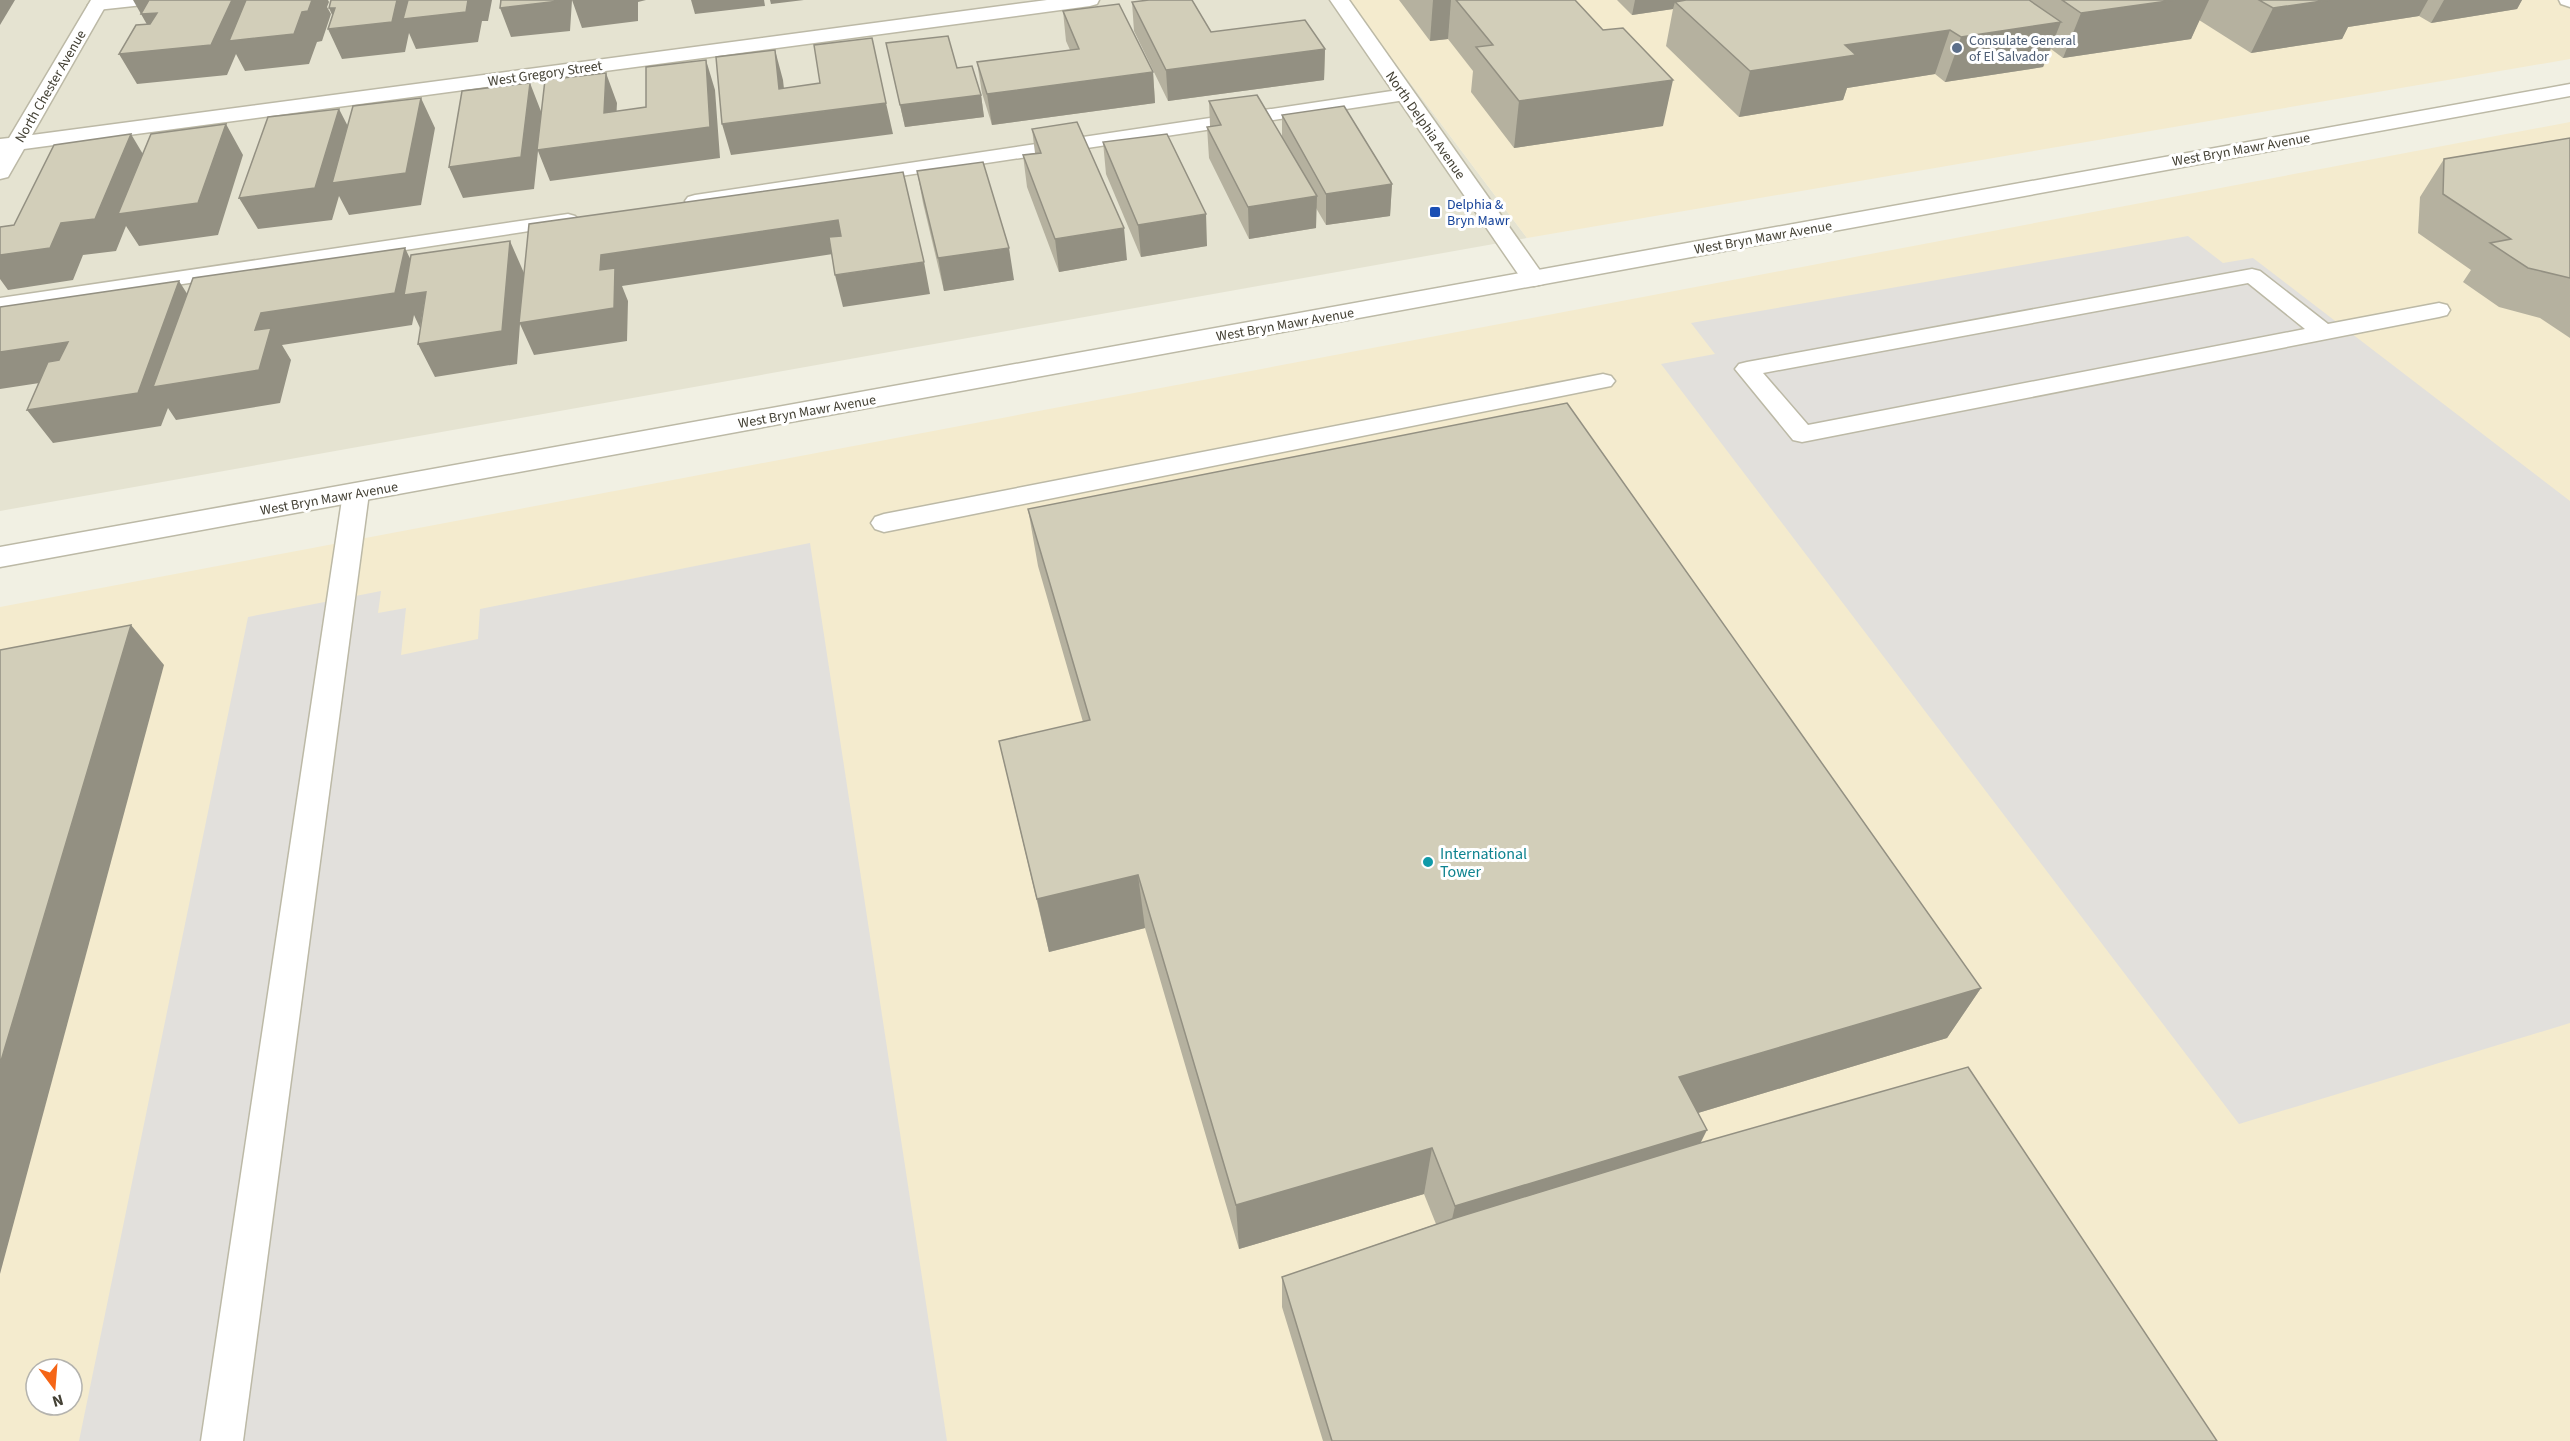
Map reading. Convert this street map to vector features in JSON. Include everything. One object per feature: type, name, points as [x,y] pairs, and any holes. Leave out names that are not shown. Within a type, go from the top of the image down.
[{"type":"street","name":"West Gregory Street","points":[[8,145],[1090,0]]},
{"type":"street","name":"North Delphia Avenue","points":[[1339,0],[1534,279]]},
{"type":"street","name":"North Chester Avenue","points":[[0,172],[8,145],[99,3]]},
{"type":"street","name":"West Bryn Mawr Avenue","points":[[0,557],[2570,90]]},
{"type":"lane","points":[[99,3],[143,0]]},
{"type":"lane","points":[[676,204],[1405,95]]},
{"type":"lane","points":[[0,305],[593,216]]},
{"type":"lane","points":[[2325,333],[2252,276],[1747,369],[1802,434],[2325,333],[2439,310]]},
{"type":"lane","points":[[884,523],[1603,381]]},
{"type":"lane","points":[[222,1441],[356,493]]},
{"type":"shaded area","points":[[0,0],[1348,0],[1527,238],[0,511]]},
{"type":"shaded area","points":[[1348,0],[2565,0],[2570,2],[2570,59],[1527,238]]},
{"type":"shaded area","points":[[2570,122],[2570,1441],[0,1441],[0,607]]},
{"type":"shaded area","points":[[2188,236],[2223,263],[2253,258],[2570,501],[2570,1023],[2239,1124],[1661,364],[1715,354],[1691,323]]},
{"type":"shaded area","points":[[810,543],[947,1441],[79,1441],[248,617],[381,591],[378,613],[406,608],[401,655],[478,639],[480,609]]},
{"type":"building","points":[[149,0],[232,0],[211,45],[119,54],[136,25],[150,24],[157,13],[141,14]]},
{"type":"building","points":[[246,0],[312,0],[308,11],[302,12],[294,34],[229,41]]},
{"type":"building","points":[[331,0],[397,0],[392,22],[328,29],[335,8],[329,8]]},
{"type":"building","points":[[408,0],[468,0],[466,12],[403,19]]},
{"type":"building","points":[[501,0],[559,0],[559,1],[500,8]]},
{"type":"building","points":[[1192,0],[1211,32],[1305,20],[1325,49],[1166,70],[1132,2]]},
{"type":"building","points":[[1456,0],[1575,0],[1603,30],[1623,28],[1673,80],[1519,101],[1476,47],[1493,45]]},
{"type":"building","points":[[1686,0],[2029,0],[2061,22],[1961,37],[1950,30],[1845,45],[1856,55],[1750,71],[1675,2]]},
{"type":"building","points":[[2062,0],[2175,0],[2081,13]]},
{"type":"building","points":[[2259,0],[2329,0],[2273,8]]},
{"type":"building","points":[[1119,4],[1153,72],[987,94],[977,62],[1079,49],[1063,11]]},
{"type":"building","points":[[948,36],[957,68],[972,66],[981,95],[900,105],[886,43]]},
{"type":"building","points":[[872,38],[886,103],[722,124],[716,57],[775,50],[779,89],[820,83],[814,45]]},
{"type":"building","points":[[706,60],[710,127],[537,150],[545,80],[606,73],[604,113],[646,107],[646,67]]},
{"type":"building","points":[[530,83],[521,157],[449,167],[462,91]]},
{"type":"building","points":[[1257,95],[1317,196],[1248,207],[1207,127],[1221,125],[1209,101]]},
{"type":"building","points":[[421,98],[406,173],[332,183],[353,106]]},
{"type":"building","points":[[1344,106],[1392,184],[1326,194],[1282,115]]},
{"type":"building","points":[[339,109],[315,188],[239,198],[268,117]]},
{"type":"building","points":[[1077,122],[1124,228],[1055,239],[1023,155],[1041,153],[1032,129]]},
{"type":"building","points":[[226,124],[198,203],[118,214],[151,134]]},
{"type":"building","points":[[131,134],[95,219],[61,223],[50,248],[0,255],[0,227],[14,225],[54,145]]},
{"type":"building","points":[[1167,134],[1206,214],[1138,225],[1103,142]]},
{"type":"building","points":[[2570,138],[2570,278],[2528,268],[2490,243],[2511,239],[2443,194],[2444,159]]},
{"type":"building","points":[[983,162],[1009,248],[938,258],[917,171]]},
{"type":"building","points":[[903,172],[924,262],[835,275],[829,237],[841,236],[838,220],[601,255],[600,270],[615,268],[614,308],[519,323],[529,224]]},
{"type":"building","points":[[510,241],[502,331],[418,344],[426,292],[404,295],[411,255]]},
{"type":"building","points":[[405,248],[395,293],[261,313],[255,330],[271,328],[259,370],[153,387],[193,278]]},
{"type":"building","points":[[179,281],[138,393],[27,410],[48,362],[59,360],[68,342],[0,352],[0,307]]},
{"type":"building","name":"International Tower","points":[[1567,403],[1981,988],[1679,1077],[1707,1130],[1455,1206],[1432,1148],[1236,1205],[1138,875],[1037,899],[999,741],[1090,720],[1028,509]]},
{"type":"building","points":[[131,625],[0,1064],[0,650]]},
{"type":"building","points":[[1968,1067],[2217,1441],[1332,1441],[1282,1277],[1452,1219],[1700,1143]]},
{"type":"place","name":"Consulate General of El Salvador","points":[[1957,48]]},
{"type":"place","name":"Delphia & Bryn Mawr","points":[[1435,212]]},
{"type":"place","name":"International Tower","points":[[1428,862]]}]
